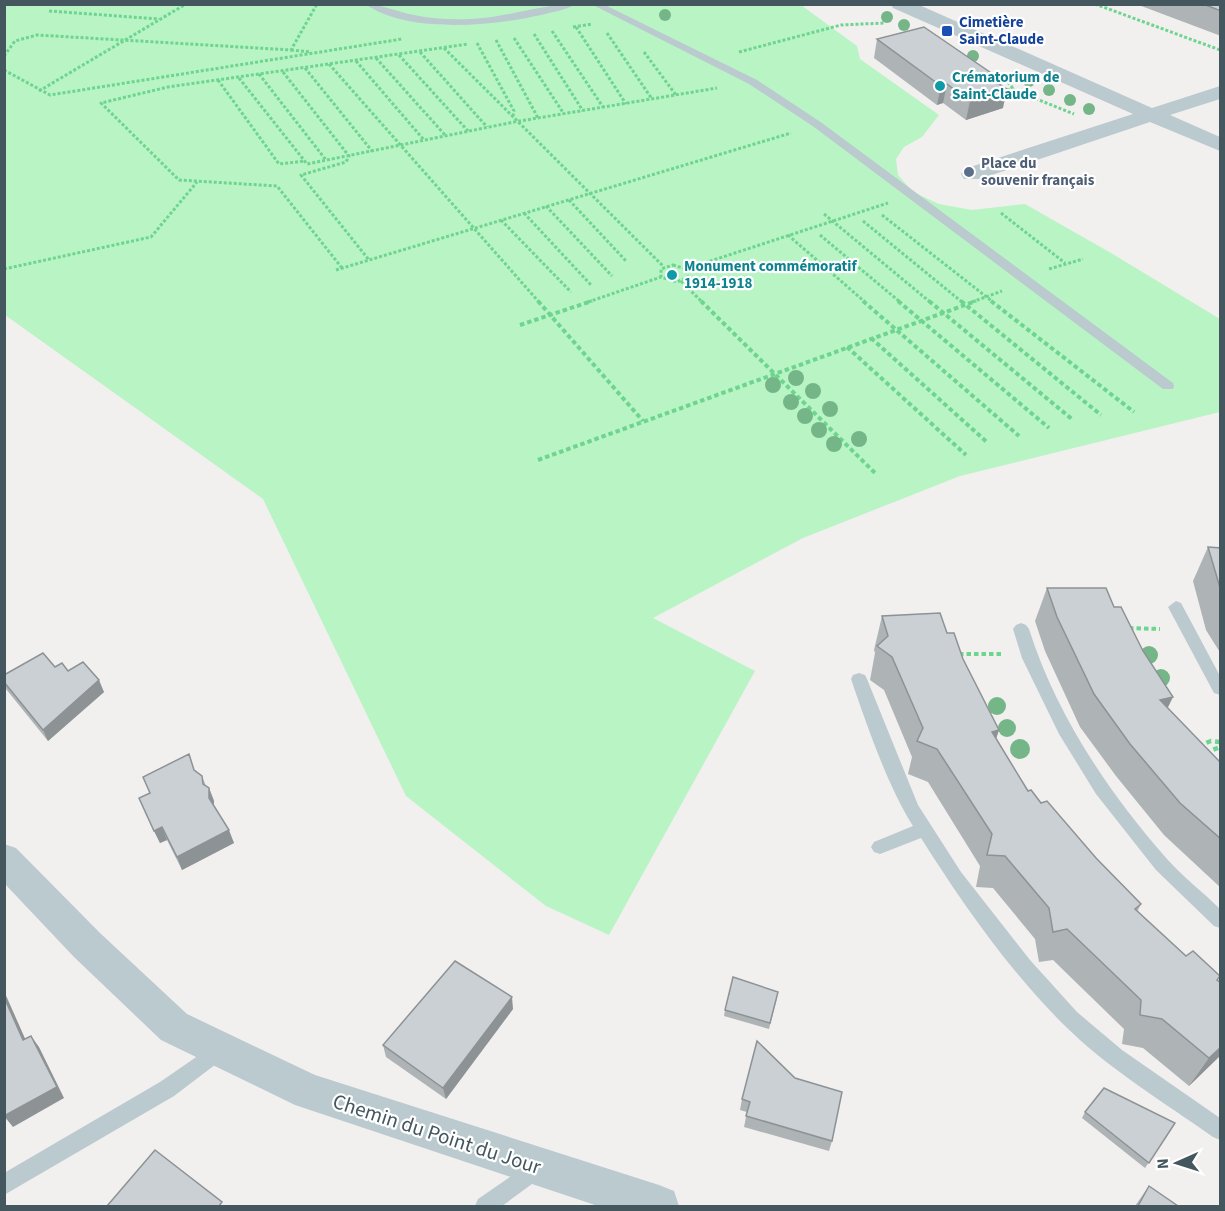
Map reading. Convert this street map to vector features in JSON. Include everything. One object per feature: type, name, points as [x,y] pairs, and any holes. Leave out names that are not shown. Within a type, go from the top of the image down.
[{"type":"street","points":[[900,4],[1221,145]]},
{"type":"street","points":[[972,174],[1153,117],[1165,110],[1221,92]]},
{"type":"street","name":"Chemin du Point du Jour","points":[[4,859],[87,945],[174,1027],[309,1092],[658,1206]]},
{"type":"lane","points":[[369,4],[399,16],[476,21],[530,15],[572,4]]},
{"type":"lane","points":[[595,4],[753,82],[818,125],[910,196],[1168,386]]},
{"type":"lane","points":[[1176,607],[1188,633],[1221,689]]},
{"type":"lane","points":[[1021,629],[1030,658],[1067,734],[1102,789],[1162,865],[1221,920]]},
{"type":"lane","points":[[859,679],[871,714],[911,809],[956,877],[1023,966],[1070,1018],[1115,1057],[1221,1130]]},
{"type":"lane","points":[[880,847],[925,830]]},
{"type":"lane","points":[[4,1185],[167,1089],[221,1049]]},
{"type":"lane","points":[[485,1206],[538,1167]]},
{"type":"path","points":[[39,91],[186,4]]},
{"type":"path","points":[[291,50],[317,4]]},
{"type":"path","points":[[1095,4],[1221,50]]},
{"type":"path","points":[[49,11],[160,19]]},
{"type":"path","points":[[4,70],[50,95],[410,38],[418,32],[399,16]]},
{"type":"path","points":[[568,28],[623,19],[676,95]]},
{"type":"path","points":[[600,23],[653,99]]},
{"type":"path","points":[[710,61],[841,25],[883,23],[893,26]]},
{"type":"path","points":[[576,27],[626,104]]},
{"type":"path","points":[[342,268],[277,186],[179,180],[101,103],[158,89],[420,52],[560,29]]},
{"type":"path","points":[[552,31],[603,107]]},
{"type":"path","points":[[534,34],[583,111]]},
{"type":"path","points":[[4,56],[15,41],[37,35],[317,53]]},
{"type":"path","points":[[513,37],[564,114]]},
{"type":"path","points":[[496,40],[538,118]]},
{"type":"path","points":[[477,43],[514,111],[513,116]]},
{"type":"path","points":[[444,48],[664,267]]},
{"type":"path","points":[[420,52],[487,127]]},
{"type":"path","points":[[399,55],[469,131]]},
{"type":"path","points":[[375,58],[446,136]]},
{"type":"path","points":[[356,61],[424,140]]},
{"type":"path","points":[[329,64],[399,146],[553,315],[643,421]]},
{"type":"path","points":[[305,68],[372,151]]},
{"type":"path","points":[[282,71],[349,156]]},
{"type":"path","points":[[260,74],[326,160]]},
{"type":"path","points":[[238,77],[307,164],[518,121],[753,82]]},
{"type":"path","points":[[218,80],[279,164],[305,161]]},
{"type":"path","points":[[993,88],[1014,90],[1112,130]]},
{"type":"path","points":[[336,270],[818,125]]},
{"type":"path","points":[[349,156],[346,162],[301,175],[369,260]]},
{"type":"path","points":[[4,269],[151,237],[197,181]]},
{"type":"path","points":[[661,277],[660,272],[664,267],[678,265],[686,269],[910,196]]},
{"type":"path","points":[[569,200],[627,262]]},
{"type":"path","points":[[546,206],[612,276]]},
{"type":"path","points":[[524,213],[591,285]]},
{"type":"path","points":[[1001,213],[1065,264]]},
{"type":"path","points":[[824,214],[1073,420]]},
{"type":"path","points":[[882,215],[1134,412]]},
{"type":"path","points":[[501,220],[571,292]]},
{"type":"path","points":[[863,221],[1101,415]]},
{"type":"path","points":[[820,235],[1049,428]]},
{"type":"path","points":[[788,236],[1019,436]]},
{"type":"path","points":[[537,460],[1026,282],[1046,270],[1083,259]]},
{"type":"path","points":[[520,325],[661,277],[672,282],[681,281],[688,277],[686,269]]},
{"type":"path","points":[[681,281],[877,474]]},
{"type":"path","points":[[871,338],[988,443]]},
{"type":"path","points":[[847,347],[966,455]]},
{"type":"path","points":[[1120,628],[1150,627],[1188,633]]},
{"type":"path","points":[[959,654],[992,652],[1030,658]]},
{"type":"path","points":[[1195,747],[1211,741],[1221,742]]},
{"type":"path","points":[[1202,754],[1221,747]]},
{"type":"green space","points":[[5,5],[801,5],[857,46],[860,59],[939,115],[922,137],[904,147],[896,159],[898,175],[913,192],[939,204],[972,210],[1025,204],[1220,319],[1220,412],[960,476],[803,538],[653,618],[755,671],[609,935],[546,906],[406,796],[263,499],[5,315]]},
{"type":"building","points":[[1203,4],[1221,4],[1221,11]]},
{"type":"building","points":[[924,27],[1000,79],[994,81],[1007,89],[970,101],[947,84],[941,86],[877,39]]},
{"type":"building","points":[[1208,547],[1221,548],[1221,591]]},
{"type":"building","points":[[1047,588],[1106,588],[1114,607],[1121,607],[1143,651],[1173,697],[1160,700],[1221,762],[1221,839],[1180,803],[1130,744],[1094,694],[1057,617]]},
{"type":"building","points":[[940,613],[947,633],[954,633],[963,659],[999,730],[992,732],[1028,791],[1031,790],[1041,803],[1047,801],[1096,858],[1141,904],[1135,909],[1186,956],[1193,951],[1220,976],[1217,980],[1221,983],[1221,1047],[1209,1058],[1162,1019],[1140,1015],[1141,1000],[1067,929],[1053,932],[1049,908],[1005,856],[987,855],[992,834],[937,749],[917,741],[923,728],[892,657],[877,646],[888,636],[882,616]]},
{"type":"building","points":[[43,653],[55,667],[62,663],[68,671],[83,662],[99,680],[43,730],[4,682],[4,675]]},
{"type":"building","points":[[189,754],[194,770],[202,776],[203,784],[209,788],[209,798],[229,830],[177,857],[162,827],[154,831],[139,798],[150,793],[143,777]]},
{"type":"building","points":[[455,961],[512,997],[443,1088],[383,1045]]},
{"type":"building","points":[[733,977],[778,992],[770,1023],[725,1010]]},
{"type":"building","points":[[4,997],[23,1040],[31,1036],[57,1087],[4,1116]]},
{"type":"building","points":[[757,1041],[795,1078],[842,1092],[832,1141],[746,1116],[750,1102],[742,1099]]},
{"type":"building","points":[[1104,1088],[1175,1123],[1149,1163],[1085,1112]]},
{"type":"building","points":[[155,1150],[222,1202],[219,1206],[107,1206]]},
{"type":"building","points":[[1149,1186],[1178,1206],[1138,1206]]},
{"type":"place","name":"Cimetière Saint-Claude","points":[[947,31]]},
{"type":"place","name":"Crématorium de Saint-Claude","points":[[940,86]]},
{"type":"place","name":"Place du souvenir français","points":[[969,172]]},
{"type":"place","name":"Monument commémoratif 1914-1918","points":[[672,275]]}]
